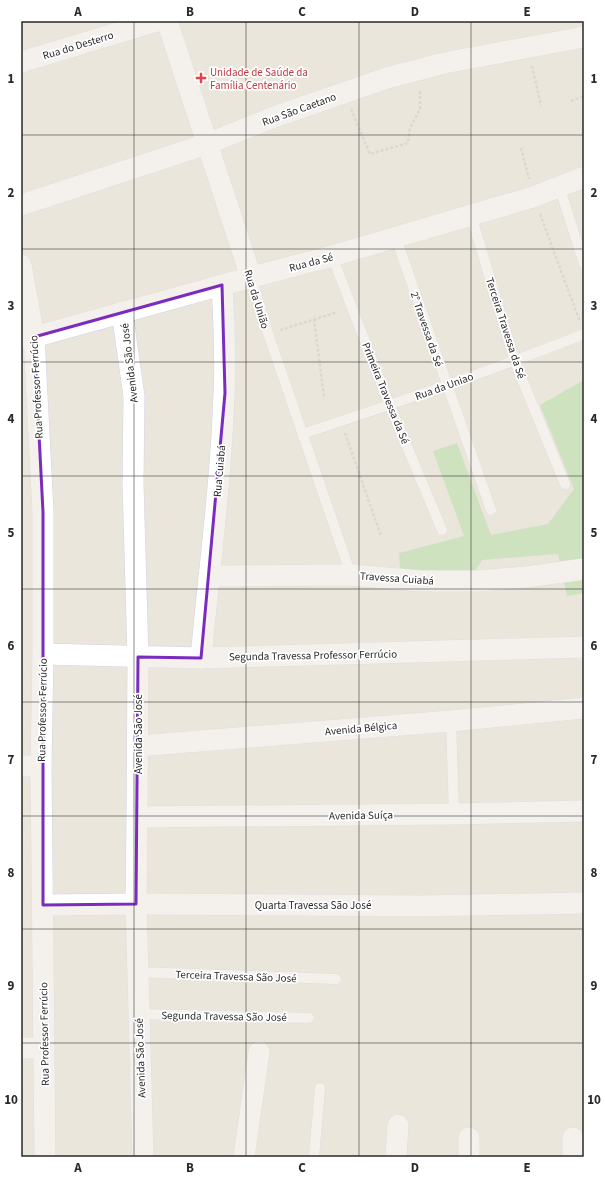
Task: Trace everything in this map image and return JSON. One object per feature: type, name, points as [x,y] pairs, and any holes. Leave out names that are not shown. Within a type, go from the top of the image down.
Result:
[{"type":"street","name":"Rua do Desterro","points":[[21,62],[158,21]]},
{"type":"street","name":"Rua da União","points":[[167,21],[251,277]]},
{"type":"street","name":"Rua São Caetano","points":[[21,205],[207,144],[274,117],[387,78],[482,55],[584,37]]},
{"type":"street","name":"Rua da Sé","points":[[28,338],[396,238],[533,198],[584,177]]},
{"type":"street","name":"Rua Professor Ferrúcio","points":[[21,265],[43,512],[43,654],[31,766],[43,905],[45,1157]]},
{"type":"street","name":"Rua Cuiabá","points":[[201,658],[225,393],[225,334],[222,285]]},
{"type":"street","name":"Avenida São José","points":[[122,312],[134,396],[133,483],[138,657],[136,904],[143,1157]]},
{"type":"street","name":"Travessa Cuiabá","points":[[209,576],[350,575],[421,581],[479,581],[526,577],[584,569]]},
{"type":"street","name":"Segunda Travessa Professor Ferrúcio","points":[[43,654],[201,658],[584,648]]},
{"type":"street","name":"Avenida Bélgica","points":[[138,746],[451,721],[584,708]]},
{"type":"street","name":"Avenida Suíça","points":[[137,817],[454,814],[584,811]]},
{"type":"street","name":"Quarta Travessa São José","points":[[43,905],[136,904],[420,906],[584,903]]},
{"type":"street","points":[[21,1048],[44,1048]]},
{"type":"street","points":[[244,1157],[259,1052]]},
{"type":"street","points":[[396,1157],[398,1125]]},
{"type":"lane","points":[[559,186],[584,264]]},
{"type":"lane","name":"Terceira Travessa da Sé","points":[[471,215],[515,362],[565,484]]},
{"type":"lane","name":"2° Travessa da Sé","points":[[396,238],[446,385],[491,510]]},
{"type":"lane","name":"Primeira Travessa da Sé","points":[[332,256],[390,406],[442,530]]},
{"type":"lane","name":"Rua da União","points":[[251,277],[268,334],[350,575]]},
{"type":"lane","name":"Rua da Uniao","points":[[302,434],[390,406],[446,385],[515,362],[583,331]]},
{"type":"lane","points":[[451,721],[454,814]]},
{"type":"lane","name":"Terceira Travessa São José","points":[[137,972],[336,979]]},
{"type":"lane","name":"Segunda Travessa São José","points":[[138,1014],[309,1018]]},
{"type":"lane","points":[[314,1157],[320,1088]]},
{"type":"path","points":[[528,48],[541,106]]},
{"type":"path","points":[[344,92],[370,154],[408,143],[410,128],[420,109],[420,69]]},
{"type":"path","points":[[571,101],[584,96]]},
{"type":"path","points":[[521,148],[533,198],[583,331]]},
{"type":"path","points":[[268,334],[353,308]]},
{"type":"path","points":[[314,319],[324,397]]},
{"type":"path","points":[[341,422],[381,536]]},
{"type":"highlighted area","points":[[222,285],[225,393],[201,658],[138,657],[136,904],[43,905],[43,512],[34,337]]},
{"type":"green space","points":[[584,380],[584,593],[567,596],[558,554],[482,560],[474,573],[400,571],[399,553],[464,536],[433,451],[457,443],[491,535],[548,524],[574,489],[540,405]]},
{"type":"place","name":"Unidade de Saúde da Família Centenário","points":[[201,78]]}]
